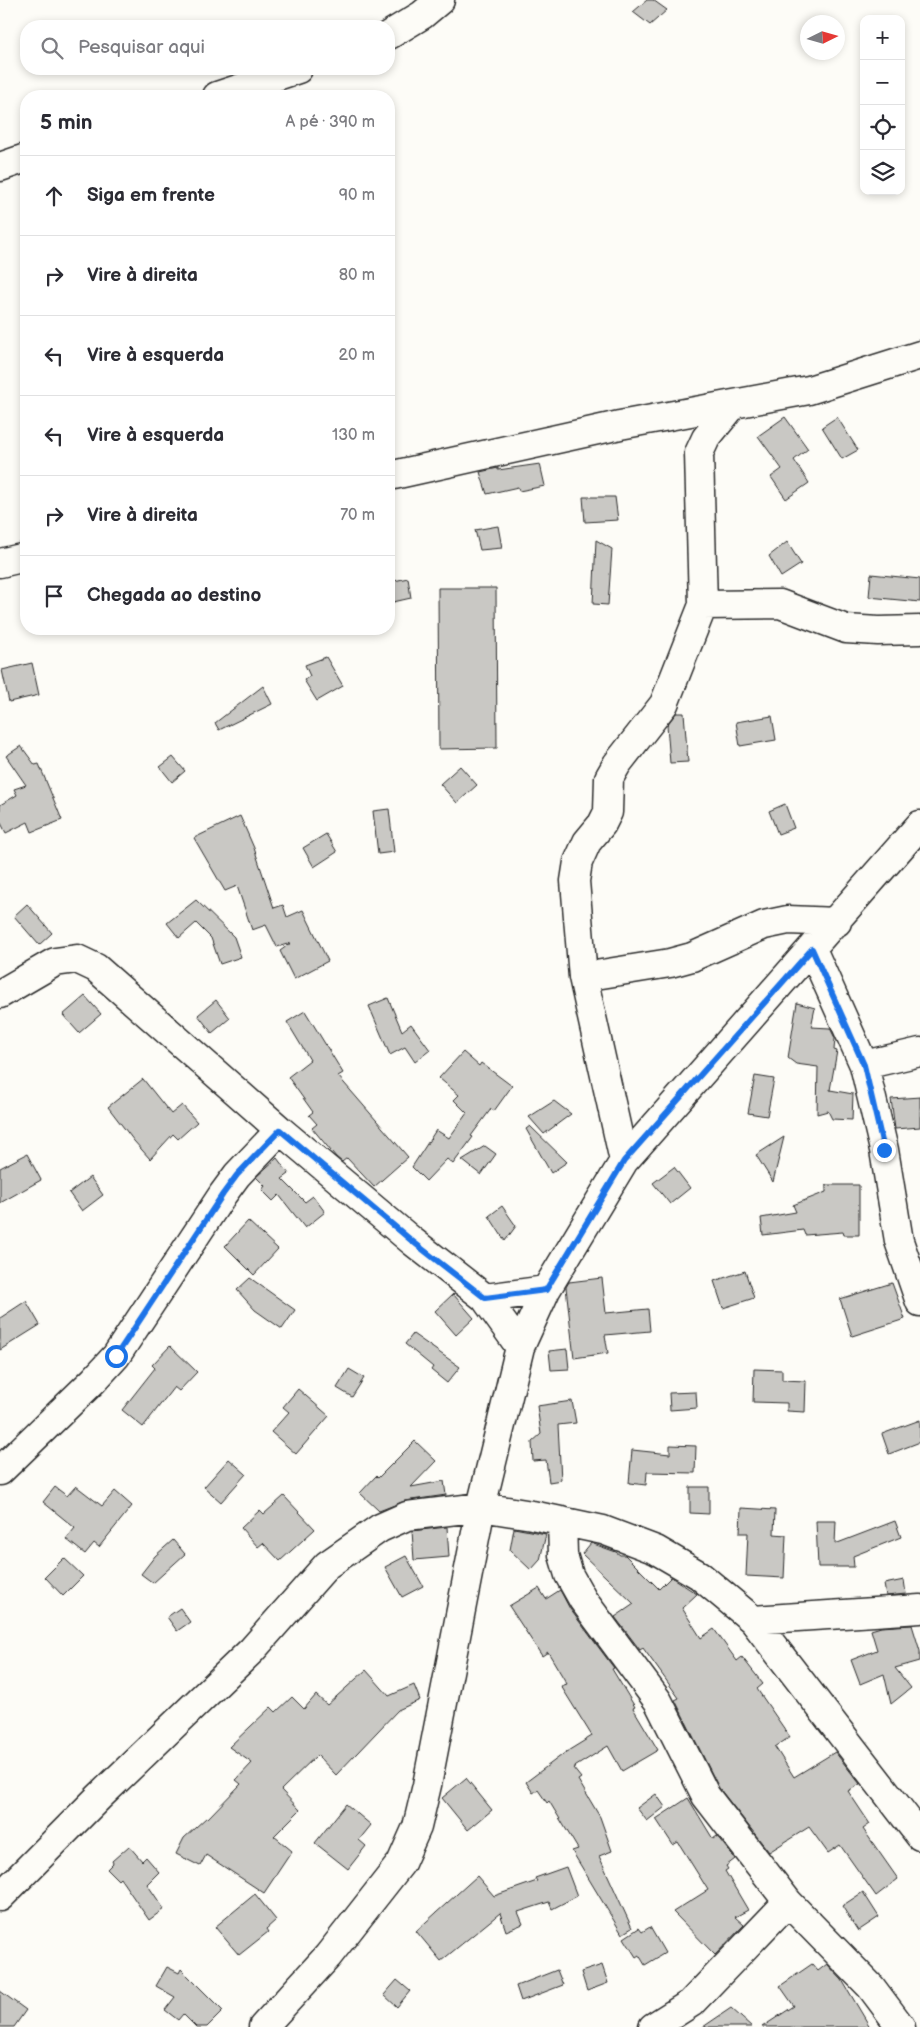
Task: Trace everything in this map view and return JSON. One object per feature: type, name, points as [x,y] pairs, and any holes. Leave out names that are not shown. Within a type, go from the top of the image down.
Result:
[{"type":"street","points":[[395,31],[422,15],[440,0]]},
{"type":"street","points":[[235,90],[280,75]]},
{"type":"street","points":[[0,167],[20,160]]},
{"type":"street","points":[[395,475],[620,425],[809,390],[920,355]]},
{"type":"street","points":[[624,1161],[583,977],[575,881],[578,862],[587,842],[602,824],[608,812],[609,778],[664,704],[703,605],[699,453],[706,438],[733,405]]},
{"type":"street","points":[[0,563],[20,558]]},
{"type":"street","points":[[703,605],[780,604],[846,629],[878,631],[920,630]]},
{"type":"street","points":[[273,2023],[401,1863],[417,1827],[427,1786],[481,1507],[520,1347],[546,1290],[624,1161],[920,825]]},
{"type":"street","points":[[583,977],[670,963],[692,957],[764,925],[788,920],[836,922]]},
{"type":"street","points":[[812,949],[864,1065],[884,1150],[898,1241],[920,1302]]},
{"type":"street","points":[[0,994],[55,962],[77,959],[96,968],[280,1130],[412,1241],[485,1298],[520,1347]]},
{"type":"street","points":[[864,1065],[920,1052]]},
{"type":"street","points":[[0,1471],[94,1380],[116,1356],[223,1194],[237,1175],[280,1130]]},
{"type":"street","points":[[485,1298],[546,1290]]},
{"type":"street","points":[[0,1897],[99,1796],[252,1650],[327,1565],[380,1528],[407,1516],[481,1507],[603,1530],[656,1550],[698,1576],[753,1620],[920,1836]]},
{"type":"street","points":[[562,1521],[563,1555],[569,1575],[583,1600],[658,1701],[706,1796],[788,1902],[870,1987],[901,2027]]},
{"type":"street","points":[[753,1620],[920,1609]]},
{"type":"street","points":[[653,2027],[691,2003],[788,1902]]},
{"type":"building","points":[[647,0],[653,0],[667,10],[650,25],[633,12]]},
{"type":"building","points":[[785,417],[808,449],[794,460],[809,483],[786,499],[771,477],[782,469],[758,436]]},
{"type":"building","points":[[837,417],[858,450],[842,459],[822,427]]},
{"type":"building","points":[[540,464],[545,486],[519,491],[518,487],[487,494],[480,472],[498,468],[498,470]]},
{"type":"building","points":[[583,497],[615,497],[618,520],[585,522]]},
{"type":"building","points":[[498,526],[502,548],[480,550],[475,530]]},
{"type":"building","points":[[596,540],[612,549],[608,605],[593,604]]},
{"type":"building","points":[[787,542],[801,564],[781,577],[769,556]]},
{"type":"building","points":[[871,574],[920,579],[920,602],[869,597]]},
{"type":"building","points":[[408,578],[411,598],[395,602],[395,581]]},
{"type":"building","points":[[438,588],[496,588],[497,748],[439,749]]},
{"type":"building","points":[[326,657],[343,686],[317,701],[304,680],[310,676],[305,665]]},
{"type":"building","points":[[32,663],[39,695],[9,702],[2,670]]},
{"type":"building","points":[[263,686],[272,704],[219,730],[215,723]]},
{"type":"building","points":[[676,713],[684,713],[688,762],[670,763],[667,725]]},
{"type":"building","points":[[772,716],[776,740],[740,746],[736,722]]},
{"type":"building","points":[[21,746],[35,765],[39,764],[62,820],[32,832],[28,822],[6,833],[0,821],[0,805],[17,795],[14,789],[26,785],[6,756]]},
{"type":"building","points":[[173,757],[185,771],[172,782],[160,767]]},
{"type":"building","points":[[460,766],[477,785],[457,803],[440,784]]},
{"type":"building","points":[[785,804],[794,828],[778,834],[769,811]]},
{"type":"building","points":[[389,809],[394,852],[378,854],[373,811]]},
{"type":"building","points":[[240,816],[254,848],[274,908],[283,905],[287,917],[303,910],[328,961],[294,979],[280,951],[291,943],[277,947],[266,925],[252,930],[237,886],[225,891],[194,838]]},
{"type":"building","points":[[326,834],[337,852],[314,867],[303,848]]},
{"type":"building","points":[[196,900],[234,937],[241,957],[220,964],[211,938],[196,923],[179,938],[167,923]]},
{"type":"building","points":[[27,904],[52,933],[39,945],[14,916]]},
{"type":"building","points":[[85,996],[101,1014],[79,1033],[63,1015]]},
{"type":"building","points":[[388,998],[402,1031],[411,1024],[430,1050],[415,1062],[405,1047],[390,1055],[369,1006]]},
{"type":"building","points":[[216,1000],[230,1018],[212,1033],[198,1015]]},
{"type":"building","points":[[797,1003],[815,1008],[811,1027],[830,1028],[835,1038],[834,1050],[837,1051],[830,1090],[853,1094],[852,1120],[832,1119],[828,1111],[817,1114],[818,1067],[796,1064],[788,1058]]},
{"type":"building","points":[[305,1011],[343,1073],[338,1076],[408,1157],[374,1187],[347,1158],[342,1162],[336,1157],[312,1128],[317,1124],[309,1115],[313,1112],[288,1077],[310,1060],[287,1022]]},
{"type":"building","points":[[463,1052],[479,1066],[481,1063],[512,1086],[494,1111],[491,1109],[453,1164],[447,1159],[426,1181],[412,1167],[436,1130],[449,1138],[467,1113],[454,1100],[459,1095],[439,1078]]},
{"type":"building","points":[[755,1076],[774,1079],[767,1116],[748,1113]]},
{"type":"building","points":[[143,1079],[171,1114],[182,1105],[197,1122],[178,1139],[173,1134],[150,1159],[108,1107]]},
{"type":"building","points":[[920,1097],[920,1127],[895,1129],[891,1099]]},
{"type":"building","points":[[554,1101],[571,1114],[544,1134],[529,1117]]},
{"type":"building","points":[[530,1126],[567,1162],[551,1173],[526,1129]]},
{"type":"building","points":[[784,1137],[773,1182],[756,1155]]},
{"type":"building","points":[[485,1146],[496,1154],[481,1175],[462,1160]]},
{"type":"building","points":[[27,1154],[41,1180],[0,1203],[0,1168]]},
{"type":"building","points":[[277,1158],[289,1174],[282,1179],[305,1202],[313,1196],[325,1212],[305,1228],[279,1195],[273,1201],[262,1190],[265,1186],[256,1177]]},
{"type":"building","points":[[674,1167],[690,1188],[670,1204],[653,1183]]},
{"type":"building","points":[[90,1177],[103,1195],[82,1211],[69,1193]]},
{"type":"building","points":[[826,1185],[859,1185],[859,1235],[844,1235],[843,1232],[805,1235],[803,1230],[763,1235],[761,1218],[796,1212],[793,1205],[826,1192]]},
{"type":"building","points":[[502,1206],[516,1226],[505,1241],[489,1216]]},
{"type":"building","points":[[248,1221],[278,1249],[254,1275],[225,1246]]},
{"type":"building","points":[[745,1271],[754,1298],[723,1308],[714,1281]]},
{"type":"building","points":[[250,1278],[295,1310],[282,1329],[255,1310],[237,1290]]},
{"type":"building","points":[[602,1278],[606,1313],[648,1309],[650,1331],[605,1335],[608,1353],[574,1358],[566,1287],[569,1282]]},
{"type":"building","points":[[892,1283],[905,1319],[852,1336],[840,1299]]},
{"type":"building","points":[[453,1294],[474,1318],[456,1335],[435,1311]]},
{"type":"building","points":[[26,1301],[40,1325],[0,1350],[0,1318]]},
{"type":"building","points":[[413,1334],[460,1367],[447,1383],[431,1370],[433,1367],[405,1344]]},
{"type":"building","points":[[170,1346],[197,1372],[179,1391],[174,1387],[143,1427],[122,1410],[155,1368],[152,1365]]},
{"type":"building","points":[[567,1349],[569,1369],[551,1370],[549,1351]]},
{"type":"building","points":[[349,1369],[364,1378],[352,1397],[337,1388]]},
{"type":"building","points":[[754,1369],[782,1370],[782,1380],[806,1381],[805,1412],[787,1411],[787,1403],[753,1402]]},
{"type":"building","points":[[298,1389],[329,1416],[296,1454],[271,1432],[289,1412],[283,1407]]},
{"type":"building","points":[[696,1392],[697,1408],[670,1410],[669,1393]]},
{"type":"building","points":[[572,1401],[576,1423],[558,1425],[561,1480],[549,1482],[546,1460],[533,1461],[532,1442],[541,1434],[537,1406]]},
{"type":"building","points":[[920,1420],[920,1442],[889,1454],[882,1434]]},
{"type":"building","points":[[415,1441],[436,1461],[411,1487],[444,1481],[446,1495],[405,1501],[379,1511],[360,1493]]},
{"type":"building","points":[[670,1445],[696,1446],[695,1473],[647,1472],[646,1485],[629,1483],[632,1450],[670,1454]]},
{"type":"building","points":[[229,1459],[246,1474],[221,1502],[204,1487]]},
{"type":"building","points":[[76,1486],[102,1506],[115,1491],[132,1506],[99,1547],[94,1543],[85,1554],[66,1539],[75,1528],[43,1502],[55,1487],[67,1496]]},
{"type":"building","points":[[690,1487],[709,1487],[709,1514],[690,1513]]},
{"type":"building","points":[[284,1496],[315,1529],[280,1561],[263,1543],[258,1547],[241,1528],[260,1510],[264,1514]]},
{"type":"building","points":[[741,1508],[775,1510],[774,1534],[786,1535],[784,1578],[746,1576],[748,1533],[740,1533]]},
{"type":"building","points":[[816,1521],[836,1521],[835,1544],[895,1521],[901,1537],[853,1556],[854,1567],[818,1567]]},
{"type":"building","points":[[447,1527],[449,1557],[414,1560],[412,1531]]},
{"type":"building","points":[[514,1528],[546,1534],[540,1560],[531,1570],[510,1550]]},
{"type":"building","points":[[173,1540],[185,1554],[153,1583],[141,1574],[155,1556]]},
{"type":"building","points":[[591,1543],[620,1555],[625,1555],[659,1589],[671,1577],[697,1594],[682,1608],[701,1638],[714,1629],[737,1661],[742,1657],[763,1684],[757,1689],[790,1737],[775,1747],[794,1777],[835,1752],[860,1784],[848,1791],[870,1824],[863,1829],[898,1879],[876,1896],[840,1845],[828,1853],[809,1827],[769,1852],[719,1788],[675,1700],[679,1698],[643,1648],[640,1650],[615,1617],[634,1604],[582,1554]]},
{"type":"building","points":[[406,1556],[423,1586],[402,1597],[385,1567]]},
{"type":"building","points":[[64,1558],[83,1576],[63,1596],[45,1577]]},
{"type":"building","points":[[904,1580],[906,1594],[886,1596],[884,1584]]},
{"type":"building","points":[[539,1588],[546,1599],[560,1590],[570,1609],[614,1668],[612,1669],[658,1750],[622,1771],[608,1746],[573,1768],[581,1778],[578,1780],[600,1817],[612,1851],[599,1856],[632,1928],[622,1934],[572,1851],[578,1849],[549,1801],[547,1803],[538,1790],[533,1793],[526,1782],[566,1752],[592,1736],[561,1686],[567,1684],[548,1652],[542,1656],[509,1606]]},
{"type":"building","points":[[180,1608],[190,1622],[177,1631],[167,1617]]},
{"type":"building","points":[[912,1625],[920,1651],[920,1661],[895,1668],[911,1688],[891,1704],[884,1674],[860,1684],[851,1660],[877,1650],[871,1630],[881,1627]]},
{"type":"building","points":[[366,1670],[389,1696],[414,1685],[420,1700],[398,1710],[336,1775],[317,1755],[281,1790],[300,1810],[274,1836],[292,1851],[264,1893],[206,1855],[200,1866],[176,1854],[184,1838],[208,1818],[241,1784],[236,1780],[252,1763],[229,1747],[271,1707],[276,1712],[292,1697],[304,1709],[316,1695],[327,1705]]},
{"type":"building","points":[[466,1778],[492,1810],[468,1830],[442,1798]]},
{"type":"building","points":[[656,1794],[665,1807],[647,1821],[637,1808]]},
{"type":"building","points":[[688,1798],[713,1839],[717,1836],[735,1859],[726,1866],[728,1869],[725,1871],[748,1910],[735,1917],[744,1925],[715,1955],[673,1912],[708,1890],[678,1842],[673,1845],[656,1819]]},
{"type":"building","points":[[346,1804],[371,1825],[359,1840],[366,1846],[348,1869],[315,1843]]},
{"type":"building","points":[[129,1846],[142,1861],[146,1857],[159,1872],[147,1884],[164,1909],[149,1920],[120,1878],[118,1880],[107,1869],[113,1863],[112,1861]]},
{"type":"building","points":[[566,1867],[577,1896],[552,1909],[549,1902],[518,1912],[523,1924],[506,1931],[500,1913],[441,1961],[416,1931],[477,1876],[494,1896],[537,1881],[535,1878]]},
{"type":"building","points":[[863,1892],[879,1917],[858,1931],[842,1906]]},
{"type":"building","points":[[255,1894],[276,1920],[266,1929],[268,1932],[239,1955],[215,1927]]},
{"type":"building","points":[[650,1927],[665,1953],[645,1965],[639,1955],[636,1957],[624,1938],[639,1928],[642,1932]]},
{"type":"building","points":[[812,1964],[818,1971],[827,1964],[842,1980],[870,2027],[762,2027],[794,2006],[780,1986]]},
{"type":"building","points":[[602,1965],[608,1983],[587,1991],[581,1972]]},
{"type":"building","points":[[167,1967],[179,1973],[181,1969],[223,2011],[207,2027],[196,2027],[183,2014],[178,2020],[165,2010],[175,1997],[156,1986]]},
{"type":"building","points":[[557,1970],[563,1985],[521,2001],[516,1986]]},
{"type":"building","points":[[397,1980],[410,1991],[397,2007],[384,1995]]},
{"type":"building","points":[[0,1991],[26,2010],[14,2027],[0,2027]]},
{"type":"building","points":[[731,2008],[752,2027],[703,2027]]},
{"type":"route","points":[[116,1356],[223,1194],[237,1175],[280,1130],[412,1241],[485,1298],[546,1290],[624,1161],[812,949],[864,1065],[884,1150]]}]
